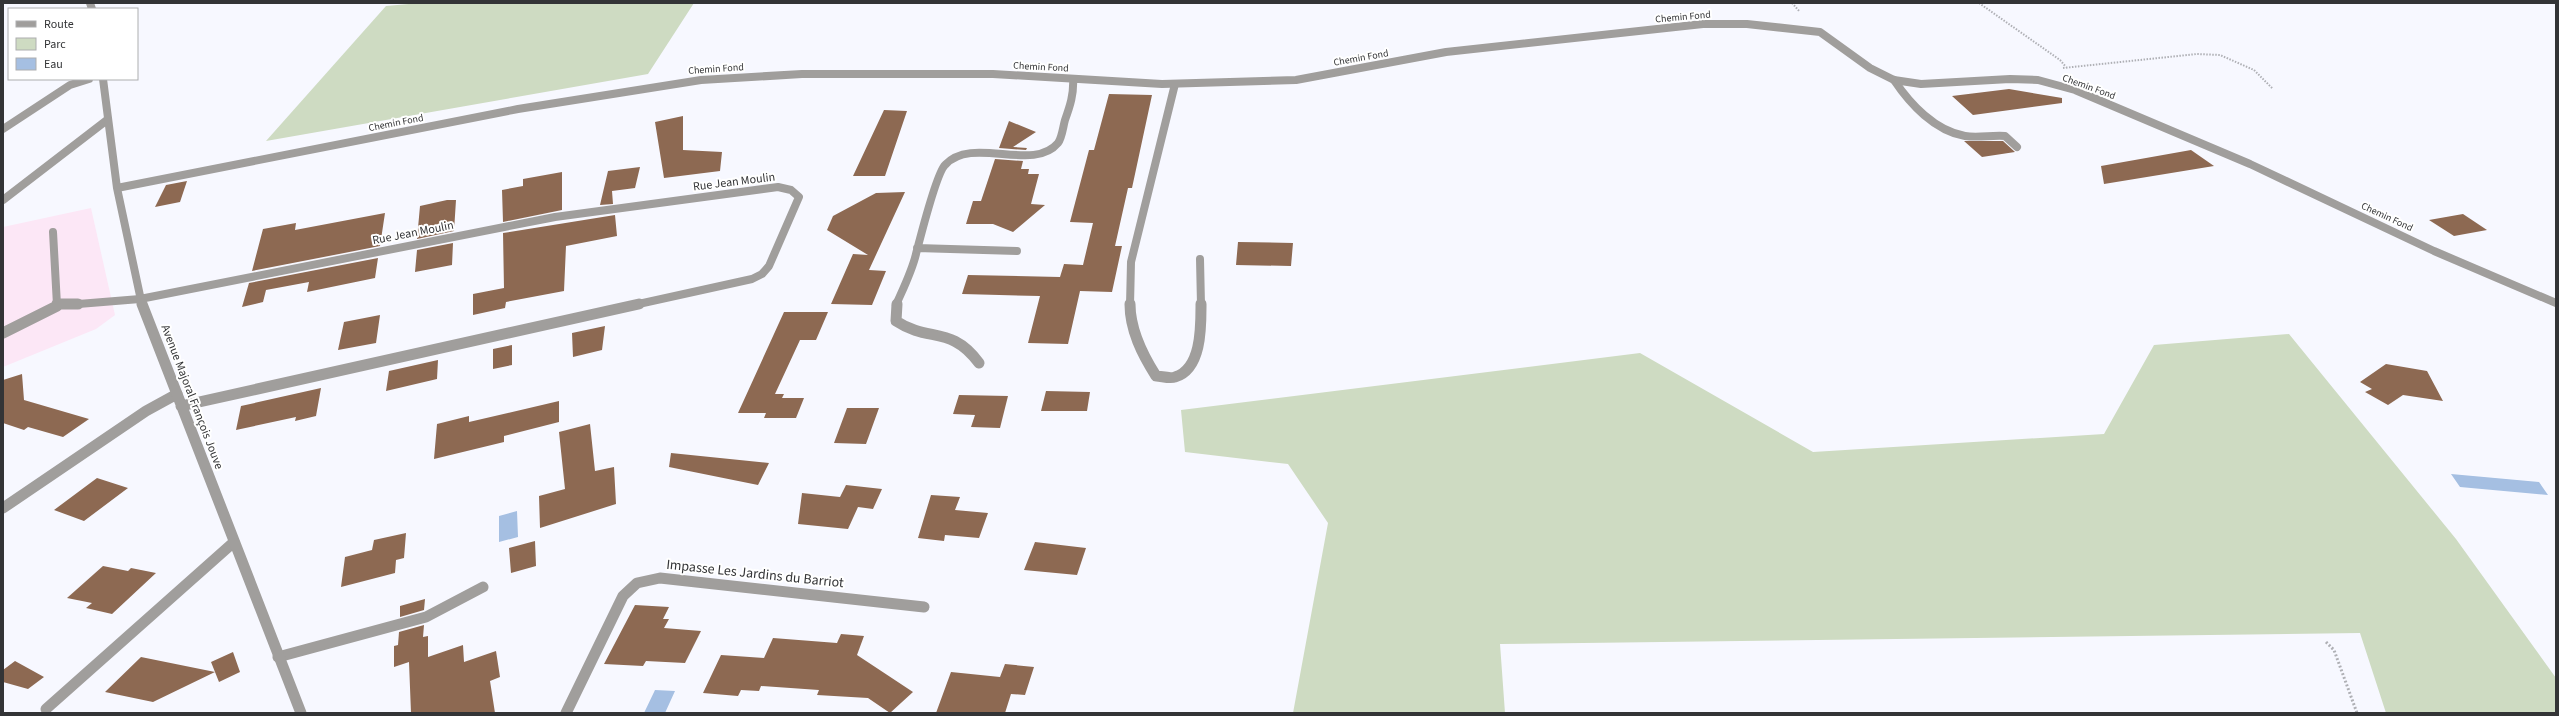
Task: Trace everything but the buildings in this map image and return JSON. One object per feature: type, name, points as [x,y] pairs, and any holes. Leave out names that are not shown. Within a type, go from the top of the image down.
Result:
[{"type":"street","name":"Chemin Fond","points":[[117,188],[518,109],[701,80],[818,74],[993,74],[1175,84],[1296,80],[1446,52],[1704,24],[1747,24],[1820,32],[1870,68],[1894,80],[1921,84],[2010,79],[2038,80],[2074,90],[2250,164],[2434,251],[2556,303]]},
{"type":"street","points":[[979,363],[967,347],[953,338],[906,329],[896,321],[896,306],[944,165],[950,159],[970,152],[1031,154],[1053,149],[1058,143],[1074,92],[1073,79]]},
{"type":"street","points":[[3,129],[70,85],[87,80]]},
{"type":"street","name":"Avenue Majoral François Jouve","points":[[103,80],[107,120],[117,188],[140,299],[301,713]]},
{"type":"street","points":[[1894,80],[1907,99],[1933,122],[1962,135],[2004,136],[2017,147]]},
{"type":"street","points":[[1175,84],[1131,262],[1130,315],[1141,352],[1156,376],[1166,379],[1177,378],[1184,373],[1192,362],[1202,324],[1200,259]]},
{"type":"street","points":[[3,200],[107,120]]},
{"type":"street","name":"Rue Jean Moulin","points":[[140,299],[555,217],[778,187],[791,190],[799,197],[769,266],[762,274],[752,279],[181,406]]},
{"type":"street","points":[[53,232],[57,306]]},
{"type":"street","points":[[917,248],[1017,251]]},
{"type":"street","points":[[3,333],[57,306],[140,299]]},
{"type":"street","points":[[3,508],[146,411],[177,394]]},
{"type":"street","points":[[46,709],[234,542]]},
{"type":"street","name":"Impasse Les Jardins du Barriot","points":[[566,713],[623,596],[637,583],[660,578],[924,607]]},
{"type":"street","points":[[278,657],[426,617],[483,587]]},
{"type":"path","points":[[1979,3],[2066,67]]},
{"type":"path","points":[[2038,80],[2046,73],[2066,67],[2198,54],[2220,55],[2254,70],[2273,89]]},
{"type":"path","points":[[2326,642],[2334,650],[2357,713]]},
{"type":"shaded area","points":[[91,208],[115,315],[96,329],[3,367],[3,227]]},
{"type":"green space","points":[[420,3],[694,3],[648,74],[266,141],[386,6]]},
{"type":"green space","points":[[2289,334],[2456,539],[2556,678],[2556,713],[2386,713],[2360,633],[1500,644],[1505,713],[1293,713],[1328,523],[1288,464],[1185,452],[1181,410],[1640,353],[1813,452],[2104,434],[2154,345]]},
{"type":"water","points":[[2451,474],[2539,482],[2548,495],[2460,487]]},
{"type":"water","points":[[517,511],[518,537],[499,542],[499,516]]},
{"type":"water","points":[[655,690],[675,691],[665,713],[644,713]]}]
